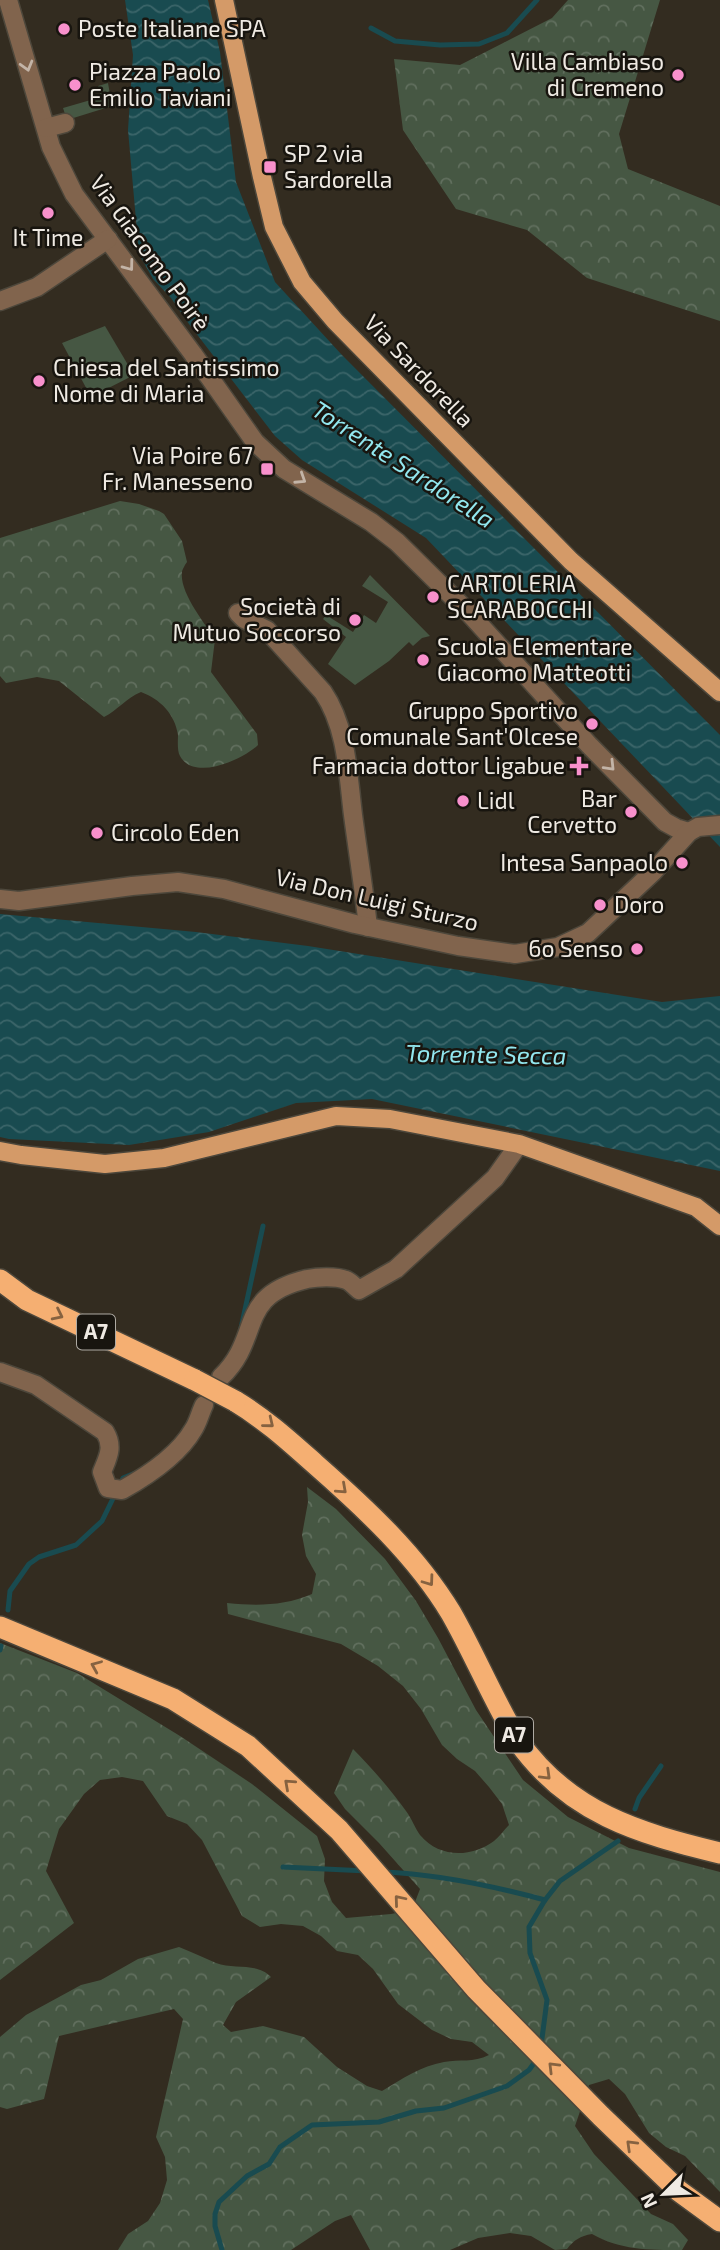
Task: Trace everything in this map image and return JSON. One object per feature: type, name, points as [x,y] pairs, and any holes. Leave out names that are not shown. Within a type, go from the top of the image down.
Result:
[{"type":"highway","name":"A7","points":[[0,1280],[27,1300],[195,1380],[262,1417],[412,1558],[439,1595],[467,1643],[512,1730],[543,1772],[570,1796],[599,1813],[651,1834],[720,1853]]},
{"type":"highway","points":[[0,1627],[173,1699],[248,1746],[339,1830],[475,1989],[601,2116],[679,2191],[720,2221]]},
{"type":"main road","name":"Via Sardorella","points":[[224,0],[274,227],[302,282],[335,321],[571,561],[720,692]]},
{"type":"main road","points":[[0,1151],[21,1156],[105,1164],[164,1158],[336,1116],[390,1119],[519,1144],[696,1207],[720,1226]]},
{"type":"street","name":"Via Giacomo Poirè","points":[[8,0],[51,147],[75,194],[261,448],[285,469],[371,522],[397,542],[486,630],[589,745],[665,822],[693,830]]},
{"type":"street","points":[[46,128],[65,123]]},
{"type":"street","points":[[0,301],[37,287],[108,239]]},
{"type":"street","points":[[238,614],[267,631],[323,692],[338,721],[346,760],[368,927]]},
{"type":"street","points":[[693,830],[720,825]]},
{"type":"street","name":"Via Don Luigi Sturzo","points":[[0,899],[19,901],[132,886],[178,883],[224,889],[368,927],[458,946],[515,954],[558,947],[575,941],[597,926],[693,830]]},
{"type":"street","points":[[221,1377],[238,1357],[255,1311],[263,1299],[295,1282],[315,1277],[345,1279],[359,1290],[396,1269],[495,1178],[519,1144]]},
{"type":"street","points":[[0,1372],[37,1385],[105,1432],[111,1449],[102,1472],[108,1488],[122,1490],[146,1475],[181,1446],[193,1431],[204,1405]]},
{"type":"green space","points":[[568,0],[660,0],[619,134],[628,169],[720,206],[720,321],[587,278],[527,230],[456,209],[403,130],[394,59],[460,65],[552,18]]},
{"type":"green space","points":[[108,83],[112,106],[67,120],[63,108],[101,97],[98,86]]},
{"type":"green space","points":[[105,326],[134,375],[91,397],[62,343]]},
{"type":"green space","points":[[120,501],[139,504],[164,514],[182,541],[187,562],[182,572],[184,589],[215,639],[211,672],[257,734],[258,745],[251,751],[219,766],[207,768],[187,764],[179,754],[174,720],[160,703],[141,692],[104,717],[59,681],[37,677],[6,683],[0,676],[0,538]]},
{"type":"green space","points":[[370,575],[430,636],[422,638],[413,646],[409,642],[389,661],[355,685],[328,664],[346,637],[323,619],[326,615],[353,632],[364,615],[376,623],[388,602],[362,586]]},
{"type":"green space","points":[[307,1487],[336,1509],[385,1559],[416,1601],[476,1710],[523,1780],[568,1817],[629,1848],[720,1872],[720,2192],[685,2156],[666,2147],[649,2133],[625,2094],[609,2079],[589,2085],[575,2126],[594,2154],[651,2214],[673,2224],[688,2240],[682,2250],[624,2246],[592,2234],[578,2239],[567,2249],[555,2250],[531,2236],[510,2233],[478,2238],[450,2250],[370,2250],[351,2215],[335,2221],[291,2250],[118,2250],[128,2234],[148,2221],[160,2203],[167,2180],[165,2157],[156,2137],[183,2019],[174,2009],[59,2036],[44,2099],[7,2109],[0,2107],[0,2037],[26,2015],[81,1985],[101,1980],[138,1959],[179,1947],[223,1965],[259,1969],[271,1977],[236,2002],[223,2025],[231,2032],[263,2026],[304,2037],[337,2067],[367,2086],[382,2091],[427,2067],[489,2055],[472,2042],[451,2039],[432,2030],[398,2004],[373,1969],[358,1955],[337,1951],[321,1936],[303,1926],[281,1924],[260,1927],[242,1916],[202,1840],[187,1824],[167,1816],[143,1781],[122,1777],[100,1780],[84,1794],[59,1829],[46,1871],[74,1923],[0,1980],[0,1643],[77,1673],[252,1784],[317,1836],[325,1859],[324,1881],[332,1902],[346,1918],[412,1910],[420,1889],[345,1809],[334,1793],[353,1749],[394,1795],[420,1835],[436,1848],[465,1853],[485,1847],[509,1825],[502,1804],[489,1787],[475,1771],[442,1745],[421,1709],[403,1686],[378,1666],[341,1644],[228,1614],[227,1603],[270,1604],[312,1594],[316,1574],[306,1556],[302,1535],[308,1502]]},
{"type":"water","name":"Torrente Sardorella","points":[[125,0],[208,0],[220,52],[236,182],[275,282],[341,354],[720,735],[720,847],[426,538],[302,460],[275,436],[171,298],[153,279],[139,254],[128,130],[133,55]]},
{"type":"water","name":"Torrente Secca","points":[[0,914],[196,932],[308,946],[662,1002],[720,996],[720,1171],[372,1099],[296,1103],[209,1132],[129,1145],[0,1137]]},
{"type":"waterway","points":[[371,28],[395,41],[440,45],[479,44],[507,33],[537,0]]},
{"type":"waterway","points":[[241,1328],[263,1226]]},
{"type":"waterway","points":[[8,1610],[10,1591],[29,1564],[39,1557],[76,1545],[102,1521],[123,1478],[135,1473]]},
{"type":"waterway","points":[[0,1650],[1,1646]]},
{"type":"waterway","points":[[635,1809],[639,1798],[661,1766]]},
{"type":"waterway","points":[[541,2046],[547,2000],[530,1953],[529,1927],[560,1881],[618,1841]]},
{"type":"waterway","points":[[283,1867],[367,1871]]},
{"type":"waterway","points":[[384,1872],[465,1882],[545,1900]]},
{"type":"waterway","points":[[222,2250],[215,2226],[219,2202],[247,2176],[269,2164],[280,2147],[312,2125],[379,2122],[416,2111],[444,2108],[507,2086],[529,2070],[537,2059]]},
{"type":"place","name":"Poste Italiane SPA","points":[[64,29]]},
{"type":"place","name":"Villa Cambiaso di Cremeno","points":[[678,75]]},
{"type":"place","name":"Piazza Paolo Emilio Taviani","points":[[75,85]]},
{"type":"place","name":"SP 2 via Sardorella","points":[[270,167]]},
{"type":"place","name":"It Time","points":[[48,213]]},
{"type":"place","name":"Chiesa del Santissimo Nome di Maria","points":[[39,381]]},
{"type":"place","name":"Via Poire 67 Fr. Manesseno","points":[[267,469]]},
{"type":"place","name":"CARTOLERIA SCARABOCCHI","points":[[433,597]]},
{"type":"place","name":"Società di Mutuo Soccorso","points":[[355,620]]},
{"type":"place","name":"Scuola Elementare Giacomo Matteotti","points":[[423,660]]},
{"type":"place","name":"Gruppo Sportivo Comunale Sant'Olcese","points":[[592,724]]},
{"type":"place","name":"Farmacia dottor Ligabue","points":[[579,766]]},
{"type":"place","name":"Lidl","points":[[463,801]]},
{"type":"place","name":"Bar Cervetto","points":[[631,812]]},
{"type":"place","name":"Circolo Eden","points":[[97,833]]},
{"type":"place","name":"Intesa Sanpaolo","points":[[682,863]]},
{"type":"place","name":"Doro","points":[[600,905]]},
{"type":"place","name":"6o Senso","points":[[637,949]]}]
